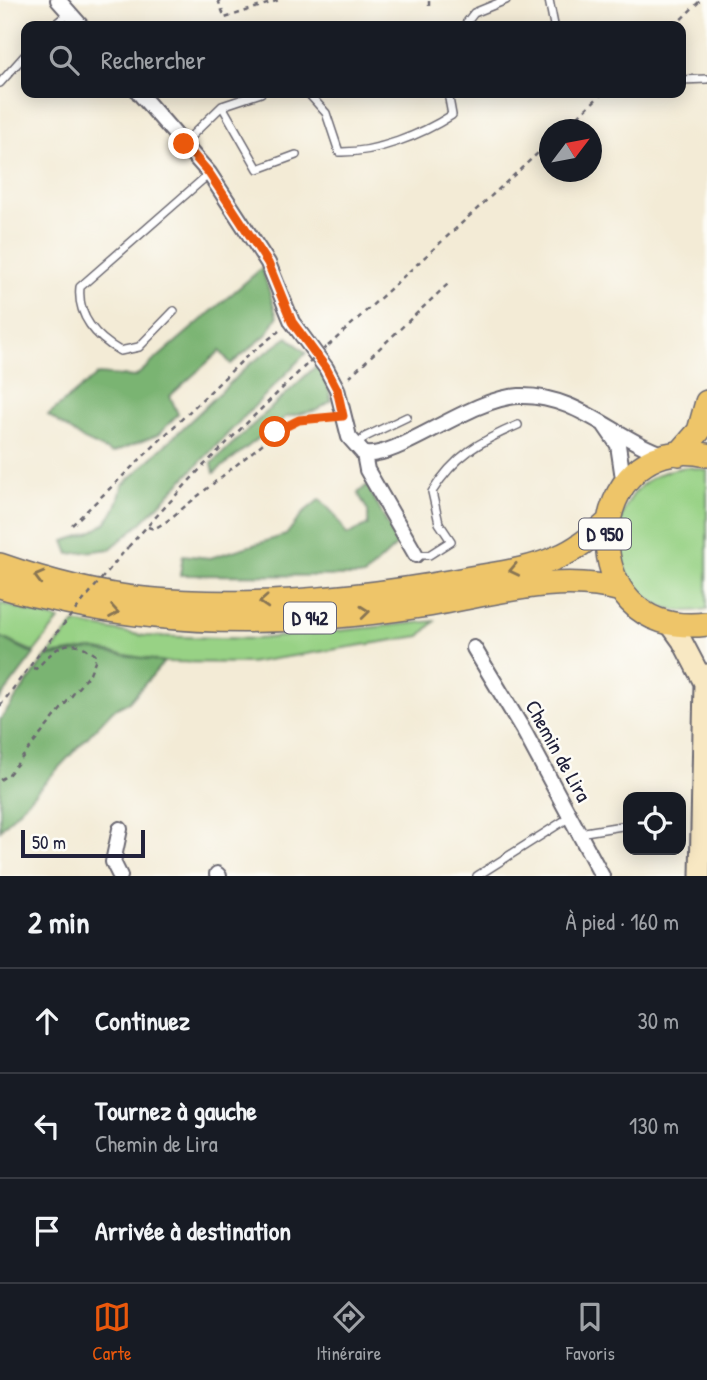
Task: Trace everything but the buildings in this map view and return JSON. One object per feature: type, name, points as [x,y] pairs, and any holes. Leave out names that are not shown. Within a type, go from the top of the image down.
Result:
[{"type":"main road","name":"D 950","points":[[707,402],[699,431],[673,455],[643,467],[624,485],[616,497],[606,524],[607,559],[621,590],[634,605],[669,624],[707,624]]},
{"type":"main road","points":[[673,455],[707,455]]},
{"type":"main road","name":"D 942","points":[[0,565],[79,588],[143,599],[244,604],[335,598],[418,588],[538,565],[577,546],[606,524]]},
{"type":"main road","name":"D 942","points":[[0,586],[145,617],[208,622],[296,620],[406,608],[552,584],[588,583],[621,590]]},
{"type":"main road","points":[[669,624],[706,679],[700,876]]},
{"type":"street","points":[[58,0],[76,21]]},
{"type":"street","points":[[143,98],[209,173],[268,263],[292,322],[326,368],[337,389],[343,416],[367,470],[416,555]]},
{"type":"street","points":[[360,451],[382,453],[468,410],[518,396],[566,402],[648,450],[673,455]]},
{"type":"street","points":[[604,425],[618,445],[624,485]]},
{"type":"street","name":"Chemin de Lira","points":[[474,648],[525,733],[602,876]]},
{"type":"street","points":[[120,829],[113,862],[120,876]]},
{"type":"lane","points":[[468,21],[474,13],[506,0]]},
{"type":"lane","points":[[549,0],[553,21]]},
{"type":"lane","points":[[60,21],[69,13]]},
{"type":"lane","points":[[0,83],[21,60]]},
{"type":"lane","points":[[686,80],[707,79]]},
{"type":"lane","points":[[184,144],[222,106],[246,98]]},
{"type":"lane","points":[[312,98],[326,113],[339,152],[361,152],[436,125],[452,115],[449,98]]},
{"type":"lane","points":[[222,106],[258,169],[296,155]]},
{"type":"lane","points":[[174,311],[139,347],[120,351],[105,342],[84,318],[78,302],[80,287],[209,173]]},
{"type":"lane","points":[[360,451],[365,437],[407,417]]},
{"type":"lane","points":[[416,555],[429,555],[450,541],[439,523],[432,492],[445,471],[462,453],[486,438],[518,425]]},
{"type":"lane","points":[[477,876],[570,817]]},
{"type":"lane","points":[[579,833],[623,826]]},
{"type":"path","points":[[218,0],[225,18],[279,0]]},
{"type":"path","points":[[429,0],[429,6]]},
{"type":"path","points":[[679,21],[701,0]]},
{"type":"path","points":[[575,119],[598,98]]},
{"type":"path","points":[[0,706],[43,649],[128,547],[203,466],[326,347],[539,152]]},
{"type":"path","points":[[337,389],[449,283]]},
{"type":"path","points":[[72,525],[246,357],[292,322]]},
{"type":"path","points":[[148,527],[154,529],[167,521],[288,423],[343,416]]},
{"type":"path","points":[[0,780],[9,774],[90,673],[97,656],[79,645],[66,643],[55,649],[36,669],[30,666]]},
{"type":"green space","points":[[262,268],[277,317],[267,334],[231,364],[220,351],[170,396],[178,414],[158,435],[112,453],[84,440],[48,415],[98,374],[135,377]]},
{"type":"green space","points":[[288,337],[306,353],[142,522],[110,549],[69,554],[64,541],[87,534],[104,524],[115,509],[122,486],[249,365]]},
{"type":"green space","points":[[316,366],[327,379],[331,401],[317,410],[286,417],[214,473],[212,463]]},
{"type":"green space","points":[[687,467],[707,470],[707,609],[673,609],[647,597],[629,576],[620,550],[620,523],[631,497],[653,477]]},
{"type":"green space","points":[[367,485],[398,544],[364,576],[180,575],[183,555],[210,558],[286,535],[304,512],[320,499],[335,515],[347,535],[368,525],[368,511],[358,493]]},
{"type":"green space","points":[[0,603],[59,620],[34,652],[0,637]]},
{"type":"green space","points":[[435,621],[420,636],[249,663],[164,662],[91,649],[48,655],[75,623],[145,636],[258,639]]},
{"type":"green space","points":[[0,637],[34,654],[0,699]]},
{"type":"green space","points":[[91,649],[164,662],[129,702],[113,710],[0,830],[0,720],[46,657]]},
{"type":"route","points":[[184,144],[235,210],[268,263],[292,322],[326,368],[337,389],[343,416],[299,420],[288,423],[275,432]]}]
